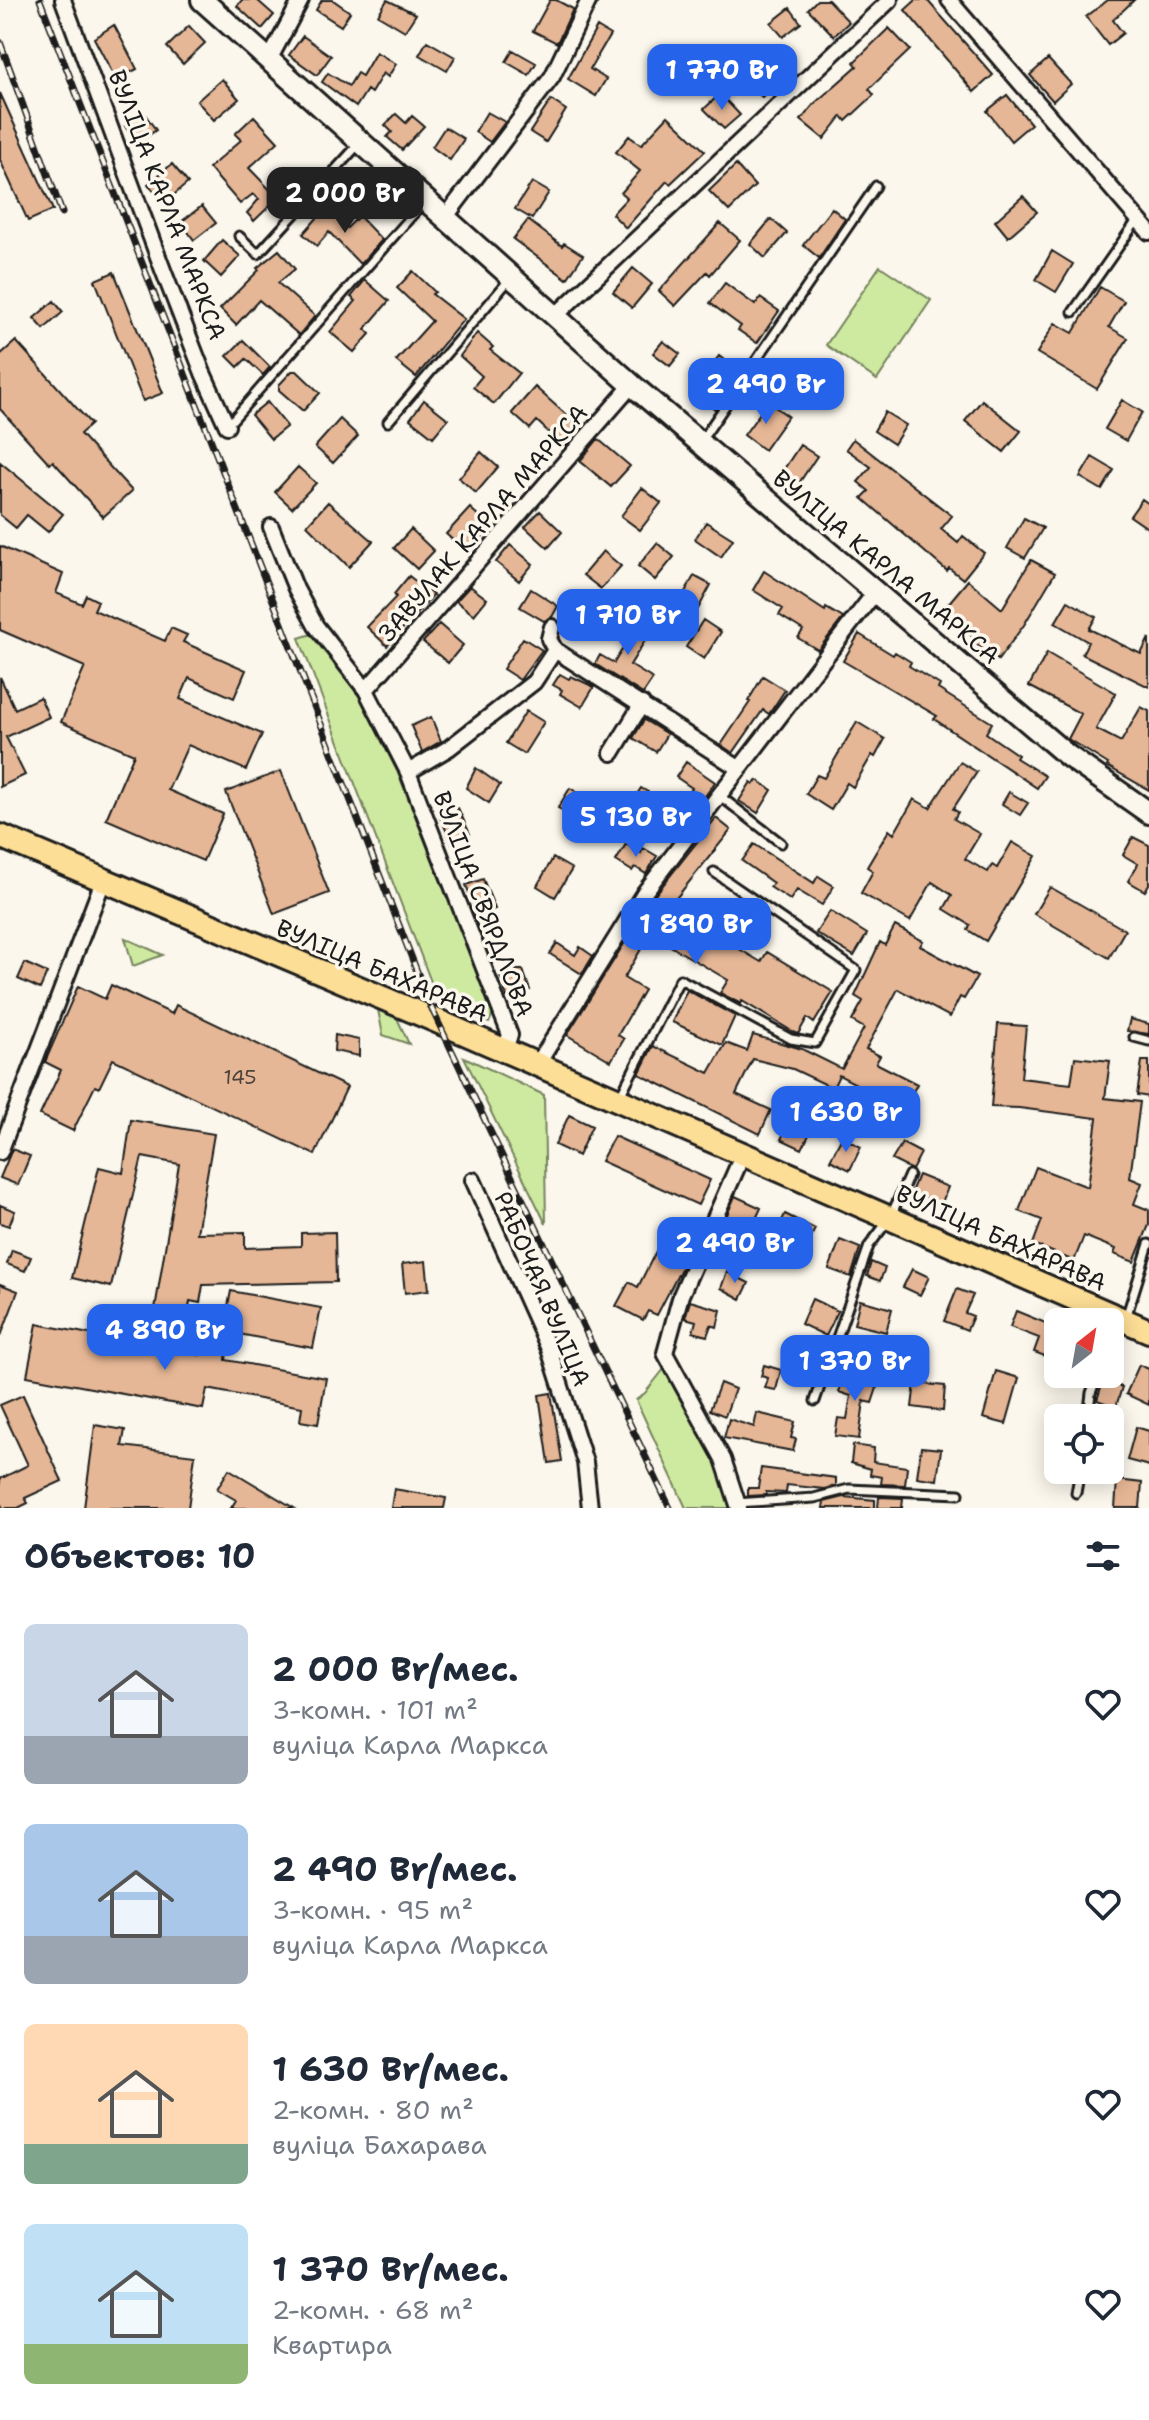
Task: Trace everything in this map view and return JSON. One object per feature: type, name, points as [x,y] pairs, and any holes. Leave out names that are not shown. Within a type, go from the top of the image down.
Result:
[{"type":"main road","name":"ВУЛІЦА КАРЛА МАРКСА","points":[[202,0],[632,385],[1068,756],[1149,813]]},
{"type":"main road","name":"ВУЛІЦА БАХАРАВА","points":[[0,836],[437,1021],[1149,1331]]},
{"type":"street","name":"ВУЛІЦА КАРЛА МАРКСА","points":[[63,0],[163,270],[227,426]]},
{"type":"street","points":[[269,60],[301,0]]},
{"type":"street","points":[[444,219],[552,77],[589,0]]},
{"type":"street","points":[[554,317],[890,0]]},
{"type":"street","points":[[949,0],[1149,232]]},
{"type":"street","name":"ЗАВУЛАК КАРЛА МАРКСА","points":[[366,690],[632,385]]},
{"type":"street","name":"ВУЛІЦА СВЯРДЛОВА","points":[[271,527],[296,589],[316,626],[366,690],[408,772],[510,1035],[504,1052]]},
{"type":"street","points":[[537,1065],[644,893],[876,591]]},
{"type":"street","points":[[552,627],[549,639],[555,650],[740,769]]},
{"type":"street","name":"ВУЛІЦА СВЯРДЛОВА","points":[[408,772],[449,748],[534,682],[555,650]]},
{"type":"street","points":[[612,753],[642,704]]},
{"type":"street","points":[[0,1152],[103,881]]},
{"type":"street","points":[[738,1505],[723,1459],[665,1353],[681,1295],[743,1154]]},
{"type":"street","name":"РАБОЧАЯ ВУЛІЦА","points":[[473,1180],[549,1349],[585,1462],[590,1508]]},
{"type":"lane","points":[[239,236],[258,254],[360,144]]},
{"type":"lane","points":[[700,443],[876,186]]},
{"type":"lane","points":[[227,426],[424,201]]},
{"type":"lane","points":[[1073,312],[1138,219]]},
{"type":"lane","points":[[388,422],[510,278]]},
{"type":"lane","points":[[720,796],[781,843]]},
{"type":"lane","points":[[618,1100],[680,979],[791,1039],[815,1043],[856,970],[714,872]]},
{"type":"lane","points":[[1134,1037],[1149,1041]]},
{"type":"lane","points":[[815,1401],[869,1246],[890,1218],[909,1175]]},
{"type":"lane","points":[[1125,1321],[1149,1244]]},
{"type":"lane","points":[[832,1354],[887,1373]]},
{"type":"lane","points":[[1076,1493],[1078,1484]]},
{"type":"lane","points":[[738,1505],[814,1498],[849,1489],[959,1494]]},
{"type":"green space","points":[[880,266],[931,300],[877,380],[826,345]]},
{"type":"green space","points":[[312,634],[359,696],[398,773],[493,1013],[489,1023],[438,1000],[299,638]]},
{"type":"green space","points":[[125,938],[163,955],[133,966]]},
{"type":"green space","points":[[378,1010],[397,1018],[409,1044],[383,1035]]},
{"type":"green space","points":[[464,1057],[544,1095],[546,1224]]},
{"type":"green space","points":[[664,1369],[716,1464],[731,1508],[686,1508],[636,1400]]},
{"type":"building","points":[[242,0],[257,0],[274,15],[262,29],[237,6]]},
{"type":"building","points":[[322,0],[333,0],[350,12],[341,26],[316,10]]},
{"type":"building","points":[[387,0],[416,14],[405,31],[378,15]]},
{"type":"building","points":[[550,0],[573,9],[557,43],[533,31]]},
{"type":"building","points":[[817,0],[828,0],[849,22],[834,36],[808,9]]},
{"type":"building","points":[[916,0],[927,0],[993,75],[974,92],[905,10]]},
{"type":"building","points":[[1108,0],[1134,0],[1113,20],[1123,33],[1108,45],[1086,17]]},
{"type":"building","points":[[790,8],[801,23],[783,37],[771,23]]},
{"type":"building","points":[[114,25],[137,69],[116,80],[94,38]]},
{"type":"building","points":[[189,26],[205,43],[183,64],[167,47]]},
{"type":"building","points":[[597,27],[610,35],[590,69],[606,79],[596,96],[568,79]]},
{"type":"building","points":[[889,28],[910,50],[869,89],[874,95],[846,121],[842,116],[824,139],[801,120],[814,104],[857,66],[854,62]]},
{"type":"building","points":[[303,36],[331,56],[317,75],[289,55]]},
{"type":"building","points":[[427,41],[455,57],[447,71],[419,55]]},
{"type":"building","points":[[513,50],[536,63],[529,75],[506,62]]},
{"type":"building","points":[[376,52],[396,64],[388,77],[383,73],[371,93],[367,90],[356,107],[322,82],[328,73],[349,86],[357,73],[362,76]]},
{"type":"building","points":[[755,56],[766,66],[760,72],[774,84],[762,97],[738,74]]},
{"type":"building","points":[[1048,59],[1071,84],[1053,101],[1030,75]]},
{"type":"building","points":[[222,79],[239,99],[214,120],[197,101]]},
{"type":"building","points":[[0,93],[53,210],[28,221],[0,160]]},
{"type":"building","points":[[720,94],[740,115],[724,129],[704,109]]},
{"type":"building","points":[[1007,95],[1031,124],[1011,141],[987,111]]},
{"type":"building","points":[[551,100],[566,110],[546,142],[530,132]]},
{"type":"building","points":[[487,112],[505,122],[490,142],[475,132]]},
{"type":"building","points":[[144,113],[156,130],[137,144],[125,126]]},
{"type":"building","points":[[396,114],[406,123],[412,116],[424,126],[402,150],[387,137],[392,132],[385,125]]},
{"type":"building","points":[[254,116],[278,142],[249,168],[278,198],[254,221],[247,213],[259,199],[253,194],[240,204],[209,168],[241,140],[235,134]]},
{"type":"building","points":[[668,116],[705,151],[670,184],[667,181],[626,228],[612,214],[627,198],[621,193],[640,171],[616,152],[629,136],[641,145]]},
{"type":"building","points":[[445,127],[464,139],[450,160],[432,147]]},
{"type":"building","points":[[172,164],[188,183],[164,203],[148,184]]},
{"type":"building","points":[[736,165],[755,186],[729,211],[709,191]]},
{"type":"building","points":[[532,182],[549,192],[532,219],[515,209]]},
{"type":"building","points":[[1023,196],[1037,212],[1008,237],[995,221]]},
{"type":"building","points":[[202,206],[216,223],[194,240],[181,222]]},
{"type":"building","points":[[832,208],[845,219],[819,258],[803,245]]},
{"type":"building","points":[[325,209],[347,228],[359,216],[382,240],[360,264],[329,232],[317,246],[303,234]]},
{"type":"building","points":[[771,219],[787,233],[765,258],[750,244]]},
{"type":"building","points":[[528,220],[562,246],[564,243],[583,255],[567,279],[513,239]]},
{"type":"building","points":[[720,223],[740,240],[710,275],[707,272],[675,306],[659,291]]},
{"type":"building","points":[[222,240],[240,256],[221,277],[204,261]]},
{"type":"building","points":[[279,250],[295,269],[278,283],[315,316],[299,335],[259,300],[236,325],[220,309],[259,270],[257,268]]},
{"type":"building","points":[[1052,251],[1073,264],[1056,292],[1036,280]]},
{"type":"building","points":[[633,268],[652,284],[632,308],[613,292]]},
{"type":"building","points":[[413,271],[435,292],[432,294],[464,319],[416,377],[396,361],[432,321],[397,288]]},
{"type":"building","points":[[114,272],[163,393],[143,401],[95,280]]},
{"type":"building","points":[[365,280],[389,301],[365,329],[370,334],[354,352],[330,332],[356,301],[351,297]]},
{"type":"building","points":[[725,283],[755,305],[760,298],[779,311],[757,343],[738,330],[741,326],[710,303]]},
{"type":"building","points":[[1100,287],[1124,301],[1109,327],[1128,338],[1097,389],[1037,353],[1055,323],[1073,333]]},
{"type":"building","points":[[54,301],[63,312],[44,329],[34,318]]},
{"type":"building","points":[[477,333],[493,347],[490,350],[519,373],[494,404],[473,387],[482,376],[460,356]]},
{"type":"building","points":[[243,340],[270,367],[263,375],[246,359],[238,367],[227,356]]},
{"type":"building","points":[[16,341],[91,424],[80,434],[132,491],[103,517],[53,461],[50,464],[0,409],[0,355]]},
{"type":"building","points":[[663,341],[680,354],[670,366],[653,353]]},
{"type":"building","points":[[719,356],[737,370],[715,409],[692,392]]},
{"type":"building","points":[[292,371],[297,371],[320,393],[303,411],[279,390],[279,385]]},
{"type":"building","points":[[535,387],[581,428],[564,447],[537,421],[530,429],[512,413]]},
{"type":"building","points":[[424,400],[448,419],[433,437],[410,419]]},
{"type":"building","points":[[982,400],[1021,431],[1004,452],[965,421]]},
{"type":"building","points":[[1122,400],[1142,412],[1126,441],[1105,429]]},
{"type":"building","points":[[267,402],[287,426],[271,439],[251,415]]},
{"type":"building","points":[[768,402],[788,416],[764,450],[744,435]]},
{"type":"building","points":[[885,412],[906,425],[894,444],[874,431]]},
{"type":"building","points":[[340,419],[358,436],[333,463],[315,447]]},
{"type":"building","points":[[598,439],[630,466],[611,487],[580,461]]},
{"type":"building","points":[[853,439],[952,516],[941,529],[958,543],[963,536],[984,553],[963,579],[949,568],[947,571],[862,498],[869,491],[858,482],[871,467],[846,449]]},
{"type":"building","points":[[800,445],[817,456],[799,483],[782,472]]},
{"type":"building","points":[[481,452],[498,467],[476,493],[459,478]]},
{"type":"building","points":[[1092,457],[1114,470],[1102,490],[1080,477]]},
{"type":"building","points":[[0,462],[63,514],[48,532],[27,515],[16,528],[0,515]]},
{"type":"building","points":[[298,467],[316,483],[292,508],[275,492]]},
{"type":"building","points":[[642,488],[661,503],[640,530],[621,516]]},
{"type":"building","points":[[1142,499],[1149,504],[1149,529],[1130,516]]},
{"type":"building","points":[[328,502],[373,541],[349,567],[307,525]]},
{"type":"building","points":[[470,508],[491,527],[467,553],[446,534]]},
{"type":"building","points":[[540,511],[562,532],[548,548],[525,527]]},
{"type":"building","points":[[1024,518],[1043,528],[1025,558],[1007,548]]},
{"type":"building","points":[[706,522],[733,539],[721,557],[695,539]]},
{"type":"building","points":[[411,529],[434,551],[417,569],[394,548]]},
{"type":"building","points":[[657,543],[674,557],[655,580],[638,566]]},
{"type":"building","points":[[510,545],[533,564],[519,581],[496,562]]},
{"type":"building","points":[[0,546],[63,574],[56,593],[82,604],[86,595],[98,601],[94,610],[165,641],[171,628],[187,635],[183,642],[246,670],[234,698],[189,678],[180,699],[262,734],[246,770],[188,745],[168,790],[223,814],[203,861],[106,819],[134,754],[61,722],[85,667],[0,630]]},
{"type":"building","points":[[603,551],[621,566],[601,589],[583,575]]},
{"type":"building","points":[[1031,560],[1055,573],[1024,625],[998,660],[971,640],[973,637],[942,611],[968,580],[1002,609]]},
{"type":"building","points":[[764,571],[825,611],[826,608],[843,618],[818,650],[798,638],[803,630],[779,615],[783,609],[753,590]]},
{"type":"building","points":[[409,576],[433,595],[387,646],[367,627],[396,597],[394,594]]},
{"type":"building","points":[[694,576],[711,585],[698,609],[681,599]]},
{"type":"building","points":[[470,586],[487,599],[474,615],[456,601]]},
{"type":"building","points":[[531,589],[558,606],[552,617],[544,621],[520,607]]},
{"type":"building","points":[[1068,601],[1096,617],[1089,629],[1141,654],[1149,638],[1149,687],[1082,654],[1088,642],[1055,623]]},
{"type":"building","points":[[621,617],[649,634],[630,665],[653,679],[643,694],[595,664],[600,655],[614,663],[626,643],[611,634]]},
{"type":"building","points":[[703,620],[721,632],[704,659],[686,647]]},
{"type":"building","points":[[439,624],[463,645],[448,663],[423,642]]},
{"type":"building","points":[[859,634],[911,662],[909,666],[940,685],[938,689],[992,723],[986,733],[1018,755],[1016,758],[1045,776],[1037,788],[934,719],[937,716],[843,661]]},
{"type":"building","points":[[523,638],[542,650],[520,680],[503,669]]},
{"type":"building","points":[[1047,653],[1116,693],[1096,729],[1121,742],[1141,707],[1149,711],[1149,790],[1068,739],[1081,714],[1029,686]]},
{"type":"building","points":[[560,674],[594,687],[582,707],[560,694],[562,690],[553,685]]},
{"type":"building","points":[[763,676],[785,690],[769,714],[763,710],[733,753],[721,745],[750,702]]},
{"type":"building","points":[[0,677],[15,709],[40,697],[49,717],[6,737],[25,775],[0,787]]},
{"type":"building","points":[[526,711],[544,722],[524,754],[506,743]]},
{"type":"building","points":[[431,717],[441,741],[422,752],[411,726]]},
{"type":"building","points":[[644,720],[667,734],[656,752],[633,738]]},
{"type":"building","points":[[857,722],[885,739],[853,787],[847,783],[831,810],[806,794],[817,775],[824,778]]},
{"type":"building","points":[[686,762],[715,782],[701,802],[688,794],[692,788],[676,777]]},
{"type":"building","points":[[960,762],[977,772],[953,809],[958,812],[954,819],[980,834],[965,859],[988,872],[992,865],[997,868],[1012,842],[1036,856],[986,941],[968,930],[970,925],[944,909],[952,895],[932,882],[910,921],[861,893],[873,871],[867,867],[889,830],[894,834],[914,799],[930,808]]},
{"type":"building","points":[[476,768],[500,785],[489,803],[466,788]]},
{"type":"building","points":[[281,771],[329,893],[274,914],[226,792]]},
{"type":"building","points":[[757,780],[772,790],[758,813],[739,801],[751,782],[754,784]]},
{"type":"building","points":[[570,788],[609,811],[598,831],[558,808]]},
{"type":"building","points":[[641,788],[669,804],[658,822],[630,805]]},
{"type":"building","points":[[1009,792],[1028,803],[1020,815],[1002,804]]},
{"type":"building","points":[[458,808],[470,834],[452,843],[440,817]]},
{"type":"building","points":[[716,818],[731,830],[669,907],[761,962],[767,952],[833,992],[814,1023],[807,1018],[798,1034],[742,1001],[741,1004],[720,993],[728,980],[650,934],[624,978],[644,990],[618,1035],[624,1039],[611,1061],[567,1035],[652,899]]},
{"type":"building","points":[[1133,837],[1149,845],[1149,884],[1145,891],[1128,881],[1138,864],[1123,855]]},
{"type":"building","points":[[626,844],[641,853],[643,848],[657,856],[646,874],[635,867],[632,871],[616,861]]},
{"type":"building","points":[[754,844],[814,883],[818,876],[834,886],[822,905],[797,890],[790,900],[770,887],[773,883],[742,861]]},
{"type":"building","points":[[553,858],[572,869],[555,897],[537,886]]},
{"type":"building","points":[[483,879],[495,909],[478,915],[466,885]]},
{"type":"building","points":[[1050,887],[1125,930],[1109,958],[1034,914]]},
{"type":"building","points":[[830,911],[867,934],[854,956],[816,933]]},
{"type":"building","points":[[895,926],[923,941],[920,946],[977,977],[964,999],[960,997],[950,1017],[898,989],[866,1049],[880,1056],[876,1063],[917,1084],[904,1109],[839,1075],[833,1088],[793,1069],[753,1059],[736,1094],[771,1110],[760,1134],[639,1074],[653,1046],[709,1073],[726,1043],[747,1051],[753,1035],[802,1049],[842,1069],[864,1028],[852,1021],[863,1001],[855,996],[880,942],[885,945]]},
{"type":"building","points":[[557,943],[575,955],[580,947],[593,956],[582,974],[550,954]]},
{"type":"building","points":[[25,963],[47,973],[40,989],[18,979]]},
{"type":"building","points":[[523,970],[530,990],[507,997],[500,976]]},
{"type":"building","points":[[111,985],[172,1014],[176,1005],[347,1087],[315,1155],[113,1059],[99,1088],[95,1086],[73,1131],[40,1115],[61,1070],[45,1062],[78,986],[105,999]]},
{"type":"building","points":[[687,990],[735,1016],[722,1045],[672,1022]]},
{"type":"building","points":[[1130,1019],[1149,1024],[1149,1034],[1127,1031]]},
{"type":"building","points":[[998,1024],[1026,1026],[1021,1078],[1071,1084],[1075,1057],[1110,1061],[1105,1098],[1140,1102],[1130,1178],[1142,1183],[1134,1204],[1149,1210],[1149,1225],[1134,1262],[1114,1254],[1116,1249],[1084,1236],[1074,1261],[1033,1244],[1042,1220],[1019,1211],[1036,1167],[1088,1187],[1097,1118],[991,1107]]},
{"type":"building","points":[[335,1035],[359,1040],[359,1056],[334,1051]]},
{"type":"building","points":[[1142,1061],[1149,1061],[1149,1097],[1137,1095]]},
{"type":"building","points":[[794,1114],[814,1125],[802,1149],[781,1139]]},
{"type":"building","points":[[569,1115],[592,1126],[578,1156],[555,1145]]},
{"type":"building","points":[[131,1120],[214,1134],[197,1233],[245,1232],[245,1248],[301,1246],[301,1233],[335,1232],[336,1282],[203,1285],[200,1303],[190,1301],[187,1321],[154,1315],[179,1164],[142,1157],[111,1287],[72,1278],[99,1167],[123,1173]]},
{"type":"building","points":[[614,1136],[710,1180],[698,1205],[601,1161]]},
{"type":"building","points":[[842,1137],[861,1147],[850,1170],[830,1160]]},
{"type":"building","points":[[902,1143],[921,1153],[912,1170],[892,1160]]},
{"type":"building","points":[[12,1149],[30,1156],[18,1185],[0,1178]]},
{"type":"building","points":[[918,1175],[948,1187],[941,1205],[911,1192]]},
{"type":"building","points":[[735,1196],[761,1208],[749,1234],[739,1229],[726,1257],[712,1250]]},
{"type":"building","points":[[0,1205],[15,1211],[9,1226],[0,1223]]},
{"type":"building","points":[[785,1214],[815,1229],[803,1253],[774,1238]]},
{"type":"building","points":[[840,1240],[860,1248],[851,1277],[829,1269]]},
{"type":"building","points":[[657,1249],[684,1263],[657,1315],[648,1311],[643,1320],[616,1306],[629,1282],[638,1287]]},
{"type":"building","points":[[12,1250],[31,1257],[25,1271],[7,1264]]},
{"type":"building","points":[[426,1261],[429,1290],[405,1293],[402,1264]]},
{"type":"building","points":[[871,1262],[885,1268],[880,1281],[867,1276]]},
{"type":"building","points":[[912,1269],[929,1277],[920,1295],[903,1287]]},
{"type":"building","points":[[727,1272],[749,1283],[741,1299],[721,1288]]},
{"type":"building","points":[[0,1284],[18,1291],[1,1336],[0,1336]]},
{"type":"building","points":[[957,1289],[973,1295],[965,1313],[973,1316],[967,1330],[944,1321]]},
{"type":"building","points":[[231,1291],[321,1308],[313,1348],[223,1331]]},
{"type":"building","points":[[812,1299],[838,1311],[826,1336],[801,1324]]},
{"type":"building","points":[[860,1300],[892,1309],[886,1332],[854,1324]]},
{"type":"building","points":[[690,1301],[721,1310],[717,1327],[711,1325],[707,1336],[693,1332],[696,1321],[685,1318]]},
{"type":"building","points":[[1016,1311],[1044,1322],[1044,1356],[1034,1352],[1039,1338],[1010,1327]]},
{"type":"building","points":[[37,1324],[200,1355],[201,1348],[227,1353],[226,1360],[326,1378],[318,1424],[300,1421],[302,1407],[207,1389],[203,1409],[27,1376]]},
{"type":"building","points":[[795,1345],[810,1348],[808,1356],[823,1359],[819,1370],[791,1363]]},
{"type":"building","points":[[764,1365],[781,1370],[776,1390],[765,1388],[768,1378],[761,1376]]},
{"type":"building","points":[[1139,1365],[1149,1369],[1149,1405],[1126,1394]]},
{"type":"building","points":[[846,1371],[879,1382],[872,1403],[864,1401],[859,1439],[835,1436],[838,1418],[847,1419],[851,1396],[839,1392]]},
{"type":"building","points":[[996,1371],[1019,1378],[1006,1424],[983,1418]]},
{"type":"building","points":[[720,1383],[735,1389],[725,1416],[710,1410]]},
{"type":"building","points":[[915,1383],[945,1386],[943,1411],[912,1407]]},
{"type":"building","points":[[1101,1388],[1122,1388],[1117,1404],[1097,1400]]},
{"type":"building","points":[[551,1393],[562,1461],[549,1463],[539,1395]]},
{"type":"building","points":[[23,1395],[62,1481],[25,1498],[28,1503],[18,1508],[3,1508],[0,1503],[0,1479],[28,1465],[0,1405]]},
{"type":"building","points":[[757,1413],[795,1422],[791,1438],[796,1439],[793,1451],[724,1438],[729,1419],[754,1427]]},
{"type":"building","points":[[95,1425],[125,1430],[122,1446],[195,1455],[188,1508],[84,1508]]},
{"type":"building","points":[[1136,1427],[1149,1431],[1149,1466],[1127,1460]]},
{"type":"building","points":[[853,1445],[874,1448],[873,1462],[907,1467],[905,1485],[881,1484],[882,1477],[870,1475],[871,1469],[851,1463]]},
{"type":"building","points":[[921,1447],[941,1449],[937,1480],[917,1477]]},
{"type":"building","points":[[761,1468],[836,1478],[836,1486],[824,1489],[787,1485],[786,1493],[766,1492],[766,1495],[748,1496],[748,1488],[758,1488]]},
{"type":"building","points":[[229,1469],[294,1508],[231,1508],[236,1500],[217,1489]]},
{"type":"building","points":[[1124,1481],[1142,1483],[1140,1508],[1115,1508],[1117,1484],[1124,1484]]},
{"type":"building","points":[[394,1489],[446,1498],[444,1508],[391,1508]]},
{"type":"building","points":[[844,1497],[875,1500],[875,1508],[823,1508],[824,1502]]},
{"type":"building","points":[[879,1497],[903,1498],[902,1508],[878,1508]]},
{"type":"railway","points":[[40,0],[430,1005],[670,1508]]},
{"type":"railway","points":[[0,42],[62,213]]}]
